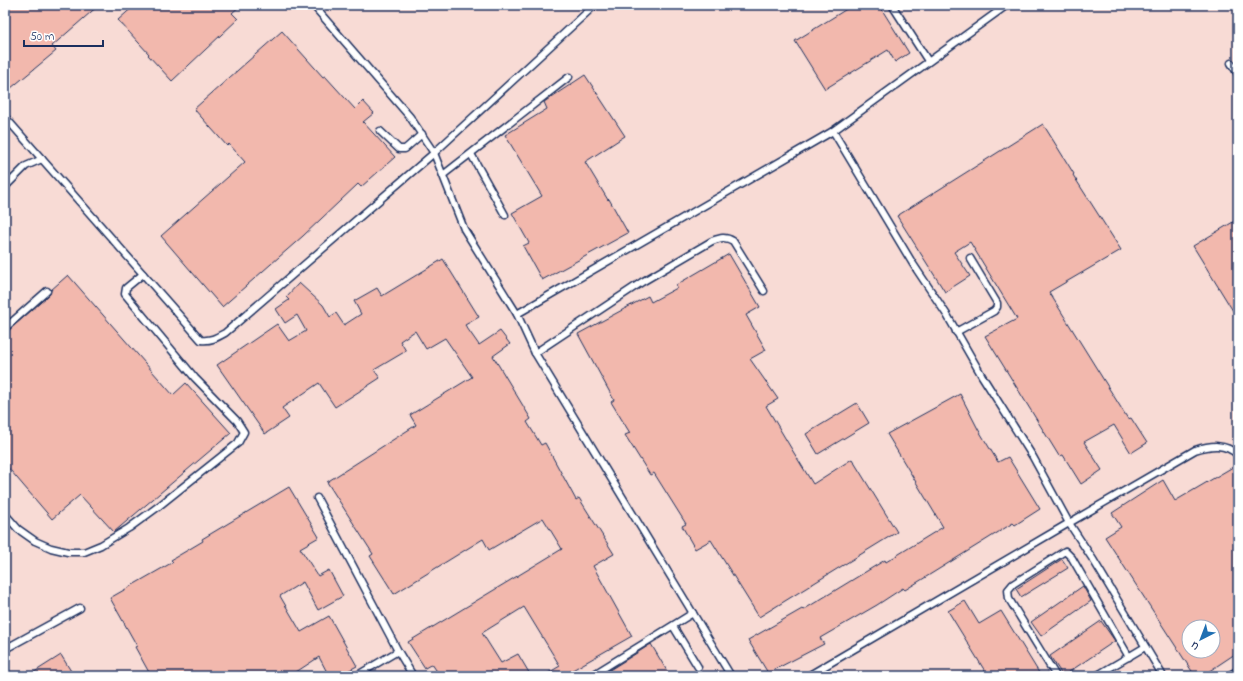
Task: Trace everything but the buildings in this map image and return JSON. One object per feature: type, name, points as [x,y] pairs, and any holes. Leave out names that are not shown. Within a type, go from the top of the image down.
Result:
[{"type":"lane","points":[[313,5],[410,117],[434,153],[464,229],[517,314],[535,353],[731,676]]},
{"type":"lane","points":[[5,117],[201,340],[214,340],[434,153],[596,5]]},
{"type":"lane","points":[[892,5],[928,61]]},
{"type":"lane","points":[[517,314],[833,131],[1007,5]]},
{"type":"lane","points":[[1231,63],[1238,74]]},
{"type":"lane","points":[[443,175],[569,77]]},
{"type":"lane","points":[[380,131],[399,149],[402,150],[422,134]]},
{"type":"lane","points":[[833,131],[913,264],[1033,457],[1069,523],[1163,676]]},
{"type":"lane","points":[[471,154],[505,215]]},
{"type":"lane","points":[[5,187],[26,166],[42,159]]},
{"type":"lane","points":[[535,353],[642,282],[719,238],[726,237],[733,240],[764,291]]},
{"type":"lane","points":[[956,332],[997,308],[997,303],[970,258]]},
{"type":"lane","points":[[5,514],[18,529],[35,541],[51,548],[68,552],[84,552],[101,545],[129,528],[216,461],[242,438],[244,432],[237,421],[195,378],[125,294],[126,288],[143,274]]},
{"type":"lane","points":[[5,328],[48,291]]},
{"type":"lane","points":[[808,676],[1195,450],[1209,446],[1222,446],[1232,450],[1238,455]]},
{"type":"lane","points":[[317,498],[398,651],[413,676]]},
{"type":"lane","points":[[1056,676],[1009,599],[1008,590],[1013,584],[1066,551],[1072,558],[1129,657]]},
{"type":"lane","points":[[5,649],[80,608]]},
{"type":"lane","points":[[591,676],[693,613]]},
{"type":"lane","points":[[673,626],[698,667]]},
{"type":"lane","points":[[1096,676],[1145,647]]},
{"type":"lane","points":[[356,676],[398,651]]},
{"type":"lane","points":[[1228,676],[1237,671]]},
{"type":"shaded area","points":[[5,5],[1238,5],[1238,676],[5,676]]}]
